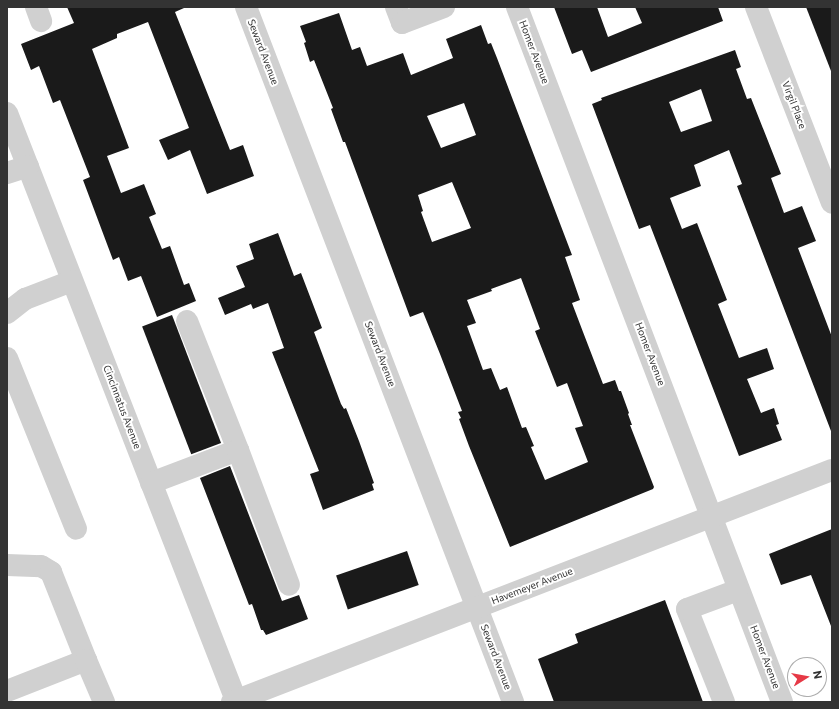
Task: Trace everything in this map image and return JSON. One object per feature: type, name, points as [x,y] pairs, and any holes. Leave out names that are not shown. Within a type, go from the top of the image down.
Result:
[{"type":"street","name":"Seward Avenue","points":[[246,7],[513,702]]},
{"type":"street","points":[[396,7],[402,23],[444,7]]},
{"type":"street","name":"Homer Avenue","points":[[516,7],[782,702]]},
{"type":"street","name":"Virgil Place","points":[[756,7],[832,203]]},
{"type":"street","name":"Cincinnatus Avenue","points":[[7,113],[151,482],[234,701]]},
{"type":"street","points":[[7,173],[28,166]]},
{"type":"street","points":[[7,294],[41,276],[70,274]]},
{"type":"street","points":[[7,313],[26,299],[70,274]]},
{"type":"street","points":[[187,321],[289,584]]},
{"type":"street","points":[[7,358],[76,529]]},
{"type":"street","points":[[151,482],[238,450]]},
{"type":"street","name":"Havemeyer Avenue","points":[[234,701],[832,470]]},
{"type":"street","points":[[7,565],[41,566],[51,572],[104,702]]},
{"type":"street","points":[[724,702],[687,609],[738,590]]},
{"type":"street","points":[[7,691],[86,660]]},
{"type":"building","points":[[67,7],[184,7],[175,12],[230,150],[243,145],[254,176],[207,194],[190,150],[168,160],[159,140],[189,128],[148,22],[117,34],[117,38],[92,49],[129,148],[107,156],[121,193],[144,184],[156,214],[149,217],[162,249],[170,246],[184,285],[189,283],[196,301],[157,317],[141,276],[128,281],[119,257],[113,260],[83,180],[90,177],[60,100],[53,103],[39,66],[31,70],[21,44],[74,23]]},
{"type":"building","points":[[554,7],[597,7],[608,37],[642,23],[635,7],[718,7],[723,21],[591,72],[582,50],[572,54]]},
{"type":"building","points":[[806,7],[832,7],[832,71],[831,71]]},
{"type":"building","points":[[339,13],[352,50],[360,47],[367,66],[403,53],[411,75],[453,58],[446,39],[481,25],[488,44],[491,43],[497,58],[572,255],[565,257],[580,300],[572,303],[603,384],[615,380],[619,391],[621,391],[629,413],[628,414],[632,425],[630,425],[654,487],[653,489],[510,547],[459,419],[461,418],[458,412],[462,411],[440,354],[423,312],[410,317],[345,142],[343,142],[331,109],[333,108],[314,60],[310,62],[304,43],[306,42],[300,26]],"holes":[[[464,103],[476,135],[441,148],[427,116]],[[452,182],[471,228],[432,242],[421,212],[423,211],[418,195]],[[521,278],[540,329],[535,331],[557,387],[567,383],[583,426],[575,428],[588,462],[545,480],[531,447],[534,446],[526,427],[522,428],[507,387],[500,390],[491,368],[483,370],[467,326],[476,323],[467,300],[492,291],[491,289]]]},
{"type":"building","points":[[735,50],[741,67],[736,69],[747,99],[751,98],[781,174],[771,178],[784,213],[802,206],[816,241],[798,248],[832,337],[831,431],[737,186],[742,184],[729,150],[694,165],[701,186],[670,198],[682,229],[697,223],[727,300],[718,304],[739,358],[767,348],[774,369],[747,379],[761,413],[774,408],[779,424],[776,425],[782,440],[739,456],[650,225],[639,229],[592,104],[602,100],[601,98]],"holes":[[[701,89],[712,121],[681,132],[669,102]]]},
{"type":"building","points":[[278,233],[294,276],[301,273],[322,328],[314,332],[341,404],[344,409],[346,408],[374,483],[372,484],[374,490],[323,510],[310,474],[319,471],[272,352],[284,348],[268,303],[253,309],[251,304],[225,315],[218,298],[245,287],[236,266],[254,259],[249,244]]},
{"type":"building","points":[[172,315],[221,443],[191,454],[142,326]]},
{"type":"building","points":[[230,466],[282,601],[299,595],[308,619],[266,635],[263,630],[261,630],[252,604],[249,605],[200,478]]},
{"type":"building","points":[[832,529],[831,626],[811,575],[781,585],[769,554]]},
{"type":"building","points":[[407,551],[419,585],[348,609],[336,575]]},
{"type":"building","points":[[665,600],[703,702],[554,702],[538,659],[578,643],[575,634]]}]
